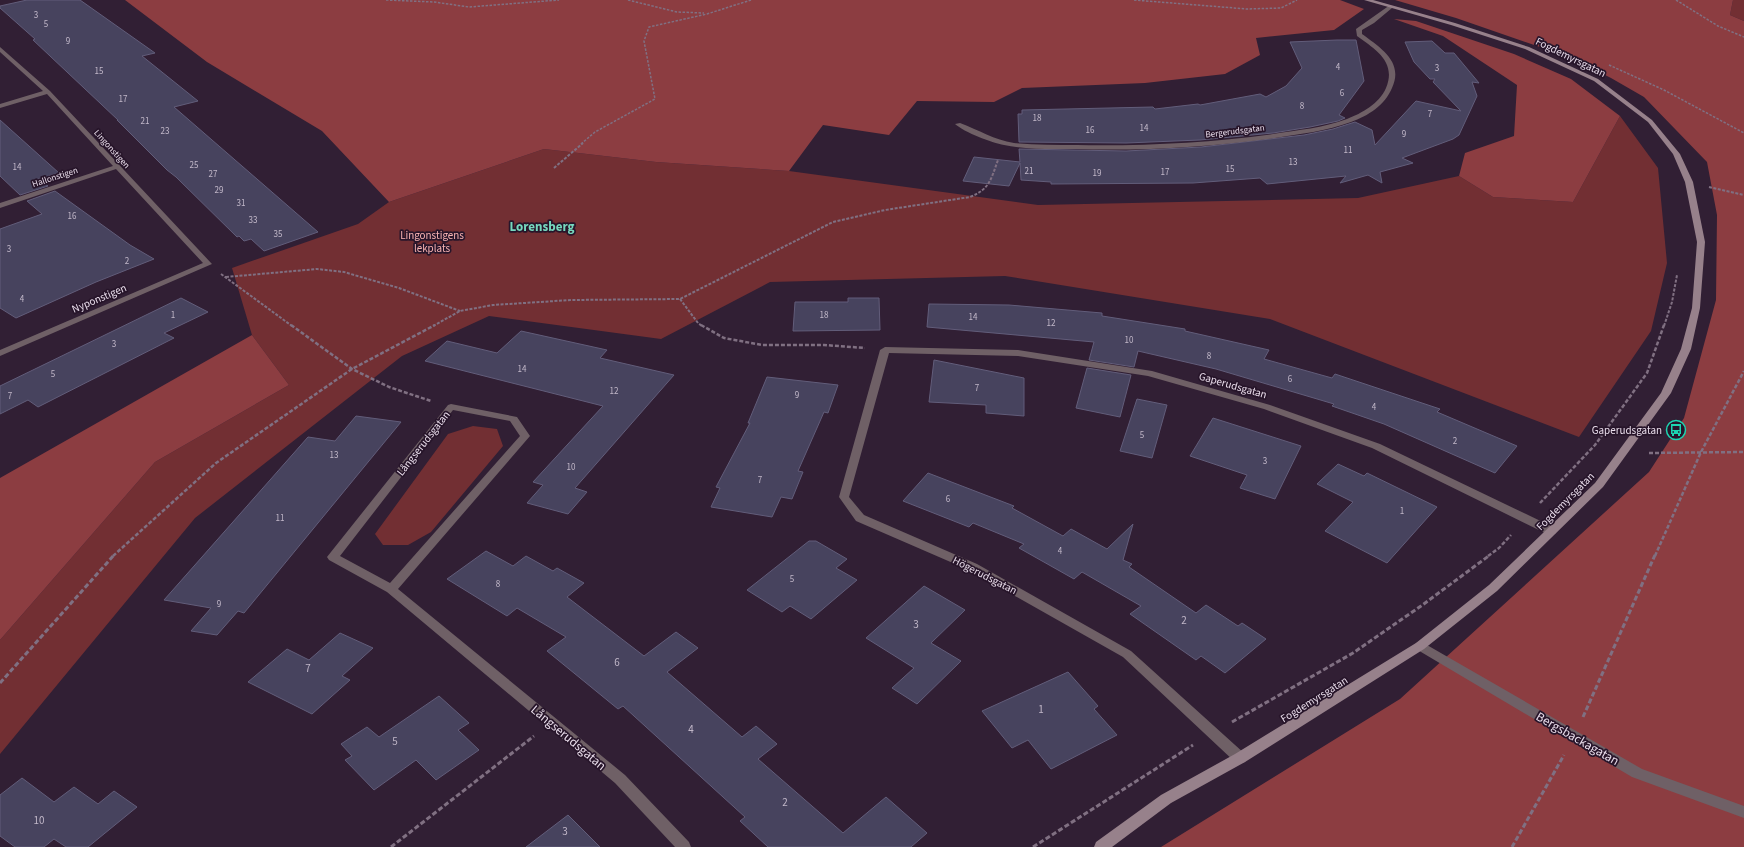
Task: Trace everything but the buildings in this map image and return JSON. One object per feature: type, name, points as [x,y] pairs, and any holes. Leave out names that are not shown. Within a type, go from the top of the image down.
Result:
[{"type":"street","name":"Fogdemyrsgatan","points":[[1101,847],[1166,799],[1240,758],[1420,646],[1493,588],[1599,485],[1666,393],[1686,349],[1696,308],[1701,242],[1690,182],[1676,154],[1650,121],[1596,80],[1527,48],[1453,24],[1367,0]]},
{"type":"street","name":"Bergerudsgatan","points":[[958,124],[996,142],[1096,148],[1164,147],[1213,144],[1317,130],[1343,123],[1367,112],[1384,99],[1391,86],[1394,74],[1390,62],[1380,49],[1359,35],[1359,30],[1372,22],[1390,7]]},
{"type":"street","name":"Lingonstigen","points":[[0,49],[48,92],[116,167],[208,264]]},
{"type":"street","points":[[0,106],[48,92]]},
{"type":"street","name":"Hallonstigen","points":[[0,206],[116,167]]},
{"type":"street","name":"Nyponstigen","points":[[0,354],[208,264]]},
{"type":"street","name":"Gaperudsgatan","points":[[885,350],[1018,353],[1149,373],[1267,407],[1376,446],[1551,531]]},
{"type":"street","name":"Högerudsgatan","points":[[885,350],[844,497],[860,518],[973,567],[1127,654],[1240,758]]},
{"type":"street","name":"Långserudsgatan","points":[[391,589],[525,436],[513,419],[450,407],[333,558],[391,589],[620,779],[684,847]]},
{"type":"street","name":"Bergsbackagatan","points":[[1420,646],[1638,773],[1744,812]]},
{"type":"path","points":[[386,0],[434,2],[469,7],[558,0]]},
{"type":"path","points":[[628,0],[677,12],[707,14]]},
{"type":"path","points":[[554,168],[595,132],[655,99],[644,41],[649,27],[707,14],[751,0]]},
{"type":"path","points":[[1134,0],[1247,9],[1281,8],[1298,0]]},
{"type":"path","points":[[1676,0],[1718,26],[1744,37]]},
{"type":"path","points":[[0,682],[116,552],[216,463],[352,369],[460,311],[493,305],[570,300],[680,299],[833,222],[886,210],[970,197],[987,189],[1002,152],[996,142]]},
{"type":"path","points":[[1690,182],[1744,195]]},
{"type":"path","points":[[208,264],[352,369],[389,388],[450,407]]},
{"type":"path","points":[[225,277],[317,269],[344,272],[399,288],[460,311]]},
{"type":"path","points":[[1033,847],[1213,733],[1353,653],[1421,606],[1499,548],[1594,445],[1647,373],[1672,302],[1677,271]]},
{"type":"path","points":[[680,299],[698,323],[724,338],[762,345],[824,345],[885,350]]},
{"type":"path","points":[[1512,847],[1574,736],[1701,452],[1744,371]]},
{"type":"path","points":[[1622,453],[1744,452]]},
{"type":"path","points":[[391,847],[552,723]]},
{"type":"green space","points":[[1733,0],[1744,0],[1744,21],[1730,15]]},
{"type":"green space","name":"Lingonstigens lekplats","points":[[1620,116],[1658,168],[1667,263],[1651,331],[1579,437],[1270,319],[1005,276],[770,282],[661,339],[489,316],[402,356],[195,518],[0,754],[0,640],[155,462],[289,385],[252,335],[232,268],[358,224],[389,202],[544,149],[656,162],[789,171],[1038,205],[1358,198],[1459,176],[1493,197],[1573,202]]},
{"type":"green space","points":[[473,426],[497,429],[503,446],[431,532],[408,545],[383,545],[375,534],[448,434]]},
{"type":"shaded area","points":[[125,0],[1340,0],[1364,9],[1334,30],[1256,38],[1260,55],[1225,74],[1145,83],[1022,88],[994,102],[917,101],[889,135],[823,125],[789,171],[656,162],[544,149],[389,202],[322,131],[207,62]]},
{"type":"shaded area","points":[[1395,0],[1733,0],[1730,15],[1744,21],[1744,847],[1161,847],[1400,699],[1649,472],[1684,418],[1716,300],[1717,215],[1707,162],[1644,97],[1611,78],[1569,57],[1456,18]]},
{"type":"shaded area","points":[[1394,19],[1416,21],[1514,54],[1571,79],[1620,116],[1573,202],[1493,197],[1459,176],[1465,153],[1514,136],[1517,85],[1443,36]]},
{"type":"shaded area","points":[[252,335],[289,385],[155,462],[0,640],[0,478]]},
{"type":"place","name":"Gaperudsgatan","points":[[1676,430]]},
{"type":"district","name":"Lorensberg","points":[[542,226]]}]
